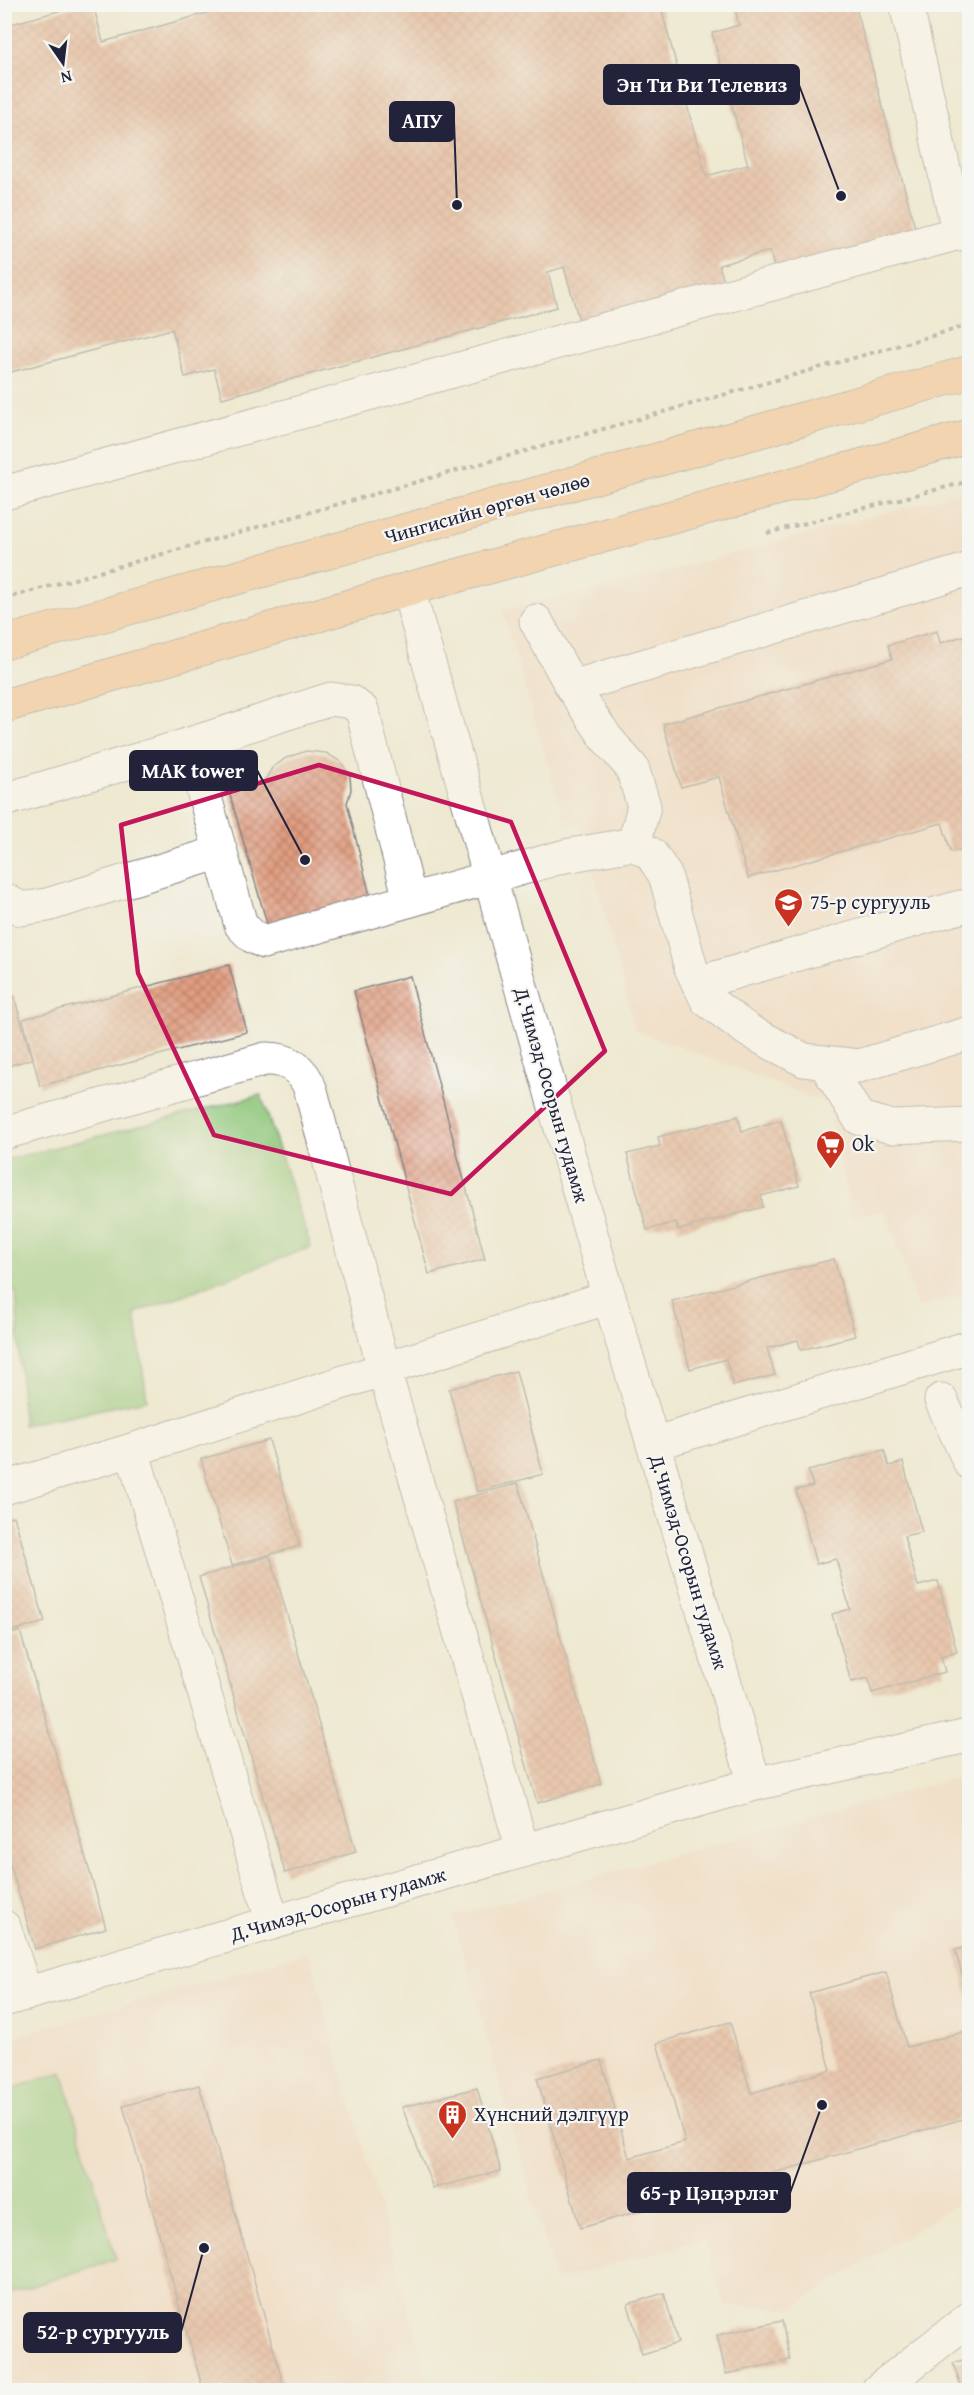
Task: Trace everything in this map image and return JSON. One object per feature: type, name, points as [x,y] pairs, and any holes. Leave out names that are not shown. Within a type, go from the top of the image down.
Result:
[{"type":"highway","name":"Чингисийн өргөн чөлөө","points":[[4,643],[969,372]]},
{"type":"highway","points":[[4,705],[408,589],[969,436]]},
{"type":"street","points":[[4,493],[964,232],[906,4]]},
{"type":"street","points":[[572,687],[969,569]]},
{"type":"street","name":"Д.Чимэд-Осорын гудамж","points":[[15,1997],[755,1784],[609,1297],[408,589]]},
{"type":"street","points":[[536,621],[572,687],[607,739],[632,768],[644,806],[634,844]]},
{"type":"street","points":[[4,800],[331,699],[351,702],[362,710],[410,900]]},
{"type":"street","points":[[190,744],[241,925],[252,936],[264,942],[565,856],[634,844],[651,854],[665,875],[698,983],[707,1000],[749,1031],[804,1060],[859,1066],[969,1033]]},
{"type":"street","points":[[4,899],[21,909],[47,905],[221,852]]},
{"type":"street","points":[[698,983],[960,908]]},
{"type":"street","points":[[4,1132],[265,1059],[291,1064],[298,1068],[308,1083],[384,1369],[523,1851]]},
{"type":"street","points":[[824,1062],[860,1118],[892,1127],[969,1124]]},
{"type":"street","points":[[4,1488],[132,1450],[609,1297]]},
{"type":"street","points":[[653,1444],[969,1347]]},
{"type":"street","points":[[941,1400],[969,1463]]},
{"type":"street","points":[[132,1450],[273,1923]]},
{"type":"street","points":[[755,1784],[967,1736]]},
{"type":"street","points":[[4,1927],[15,1997]]},
{"type":"street","points":[[878,2391],[969,2318]]},
{"type":"path","points":[[4,599],[969,325]]},
{"type":"highlighted area","points":[[319,765],[511,822],[605,1051],[451,1194],[214,1135],[138,973],[121,825]]},
{"type":"shaded area","name":"75-р сургууль","points":[[969,490],[969,1294],[918,1308],[885,1210],[852,1218],[827,1103],[635,1030],[581,823],[566,827],[502,610],[602,589]]},
{"type":"shaded area","points":[[969,1774],[969,2196],[793,2308],[724,2306],[704,2239],[555,2281],[452,1916]]},
{"type":"shaded area","points":[[309,1952],[431,2390],[5,2390],[5,2039]]},
{"type":"green space","points":[[261,1095],[311,1247],[135,1313],[147,1400],[23,1425],[16,1292],[5,1286],[5,1160]]},
{"type":"green space","points":[[62,2072],[116,2259],[5,2295],[5,2091]]},
{"type":"building","points":[[84,4],[93,4],[103,42],[239,4],[660,4],[706,176],[748,165],[712,33],[739,25],[734,4],[855,4],[917,235],[776,274],[770,251],[719,265],[726,288],[581,327],[564,267],[548,272],[557,307],[222,398],[214,369],[185,377],[172,329],[4,374],[4,26]]},
{"type":"building","points":[[937,631],[940,643],[970,634],[970,847],[951,852],[942,823],[748,878],[719,777],[681,787],[663,724],[892,659],[888,645]]},
{"type":"building","points":[[306,751],[326,753],[341,762],[350,776],[351,790],[347,803],[373,908],[270,934],[228,788],[265,780],[272,768],[286,758]]},
{"type":"building","points":[[229,965],[247,1032],[40,1086],[23,1019]]},
{"type":"building","points":[[410,976],[485,1259],[429,1274],[354,991]]},
{"type":"building","points":[[14,996],[32,1059],[4,1067],[4,999]]},
{"type":"building","points":[[738,1116],[742,1131],[781,1120],[799,1186],[761,1196],[763,1207],[678,1230],[676,1222],[647,1230],[627,1154],[660,1146],[658,1137]]},
{"type":"building","points":[[834,1259],[855,1336],[801,1350],[798,1340],[767,1348],[775,1375],[733,1386],[726,1359],[690,1369],[672,1301]]},
{"type":"building","points":[[516,1371],[543,1474],[477,1492],[449,1389]]},
{"type":"building","points":[[269,1440],[300,1546],[232,1565],[201,1459]]},
{"type":"building","points":[[884,1450],[889,1466],[903,1462],[922,1532],[904,1536],[918,1586],[938,1581],[957,1652],[941,1657],[945,1672],[872,1693],[868,1678],[851,1682],[832,1614],[850,1609],[836,1559],[816,1564],[796,1490],[813,1486],[808,1471]]},
{"type":"building","points":[[518,1483],[601,1784],[537,1803],[453,1502]]},
{"type":"building","points":[[14,1516],[45,1622],[4,1633],[4,1518]]},
{"type":"building","points":[[270,1556],[356,1852],[285,1873],[199,1577]]},
{"type":"building","points":[[20,1631],[106,1928],[35,1949],[4,1843],[4,1636]]},
{"type":"building","points":[[970,1946],[970,1999],[969,1999],[955,1950]]},
{"type":"building","points":[[886,1972],[907,2047],[970,2030],[970,2117],[580,2228],[537,2078],[601,2060],[629,2158],[685,2142],[657,2043],[730,2022],[751,2093],[831,2070],[809,1993]]},
{"type":"building","points":[[199,2085],[285,2390],[203,2390],[123,2106]]},
{"type":"building","name":"Хүнсний дэлгүүр","points":[[477,2088],[501,2171],[433,2188],[402,2107]]},
{"type":"building","points":[[664,2293],[678,2343],[642,2354],[628,2304]]},
{"type":"building","points":[[782,2321],[790,2360],[726,2374],[717,2335]]},
{"type":"building","points":[[970,2358],[970,2390],[962,2390],[953,2363]]},
{"type":"place","name":"Эн Ти Ви Телевиз","points":[[841,196]]},
{"type":"place","name":"АПУ","points":[[457,205]]},
{"type":"place","name":"MAK tower","points":[[305,860]]},
{"type":"place","name":"75-р сургууль","points":[[789,928]]},
{"type":"place","name":"Ok","points":[[831,1170]]},
{"type":"place","name":"65-р Цэцэрлэг","points":[[822,2105]]},
{"type":"place","name":"Хүнсний дэлгүүр","points":[[453,2140]]},
{"type":"place","name":"52-р сургууль","points":[[204,2248]]}]
